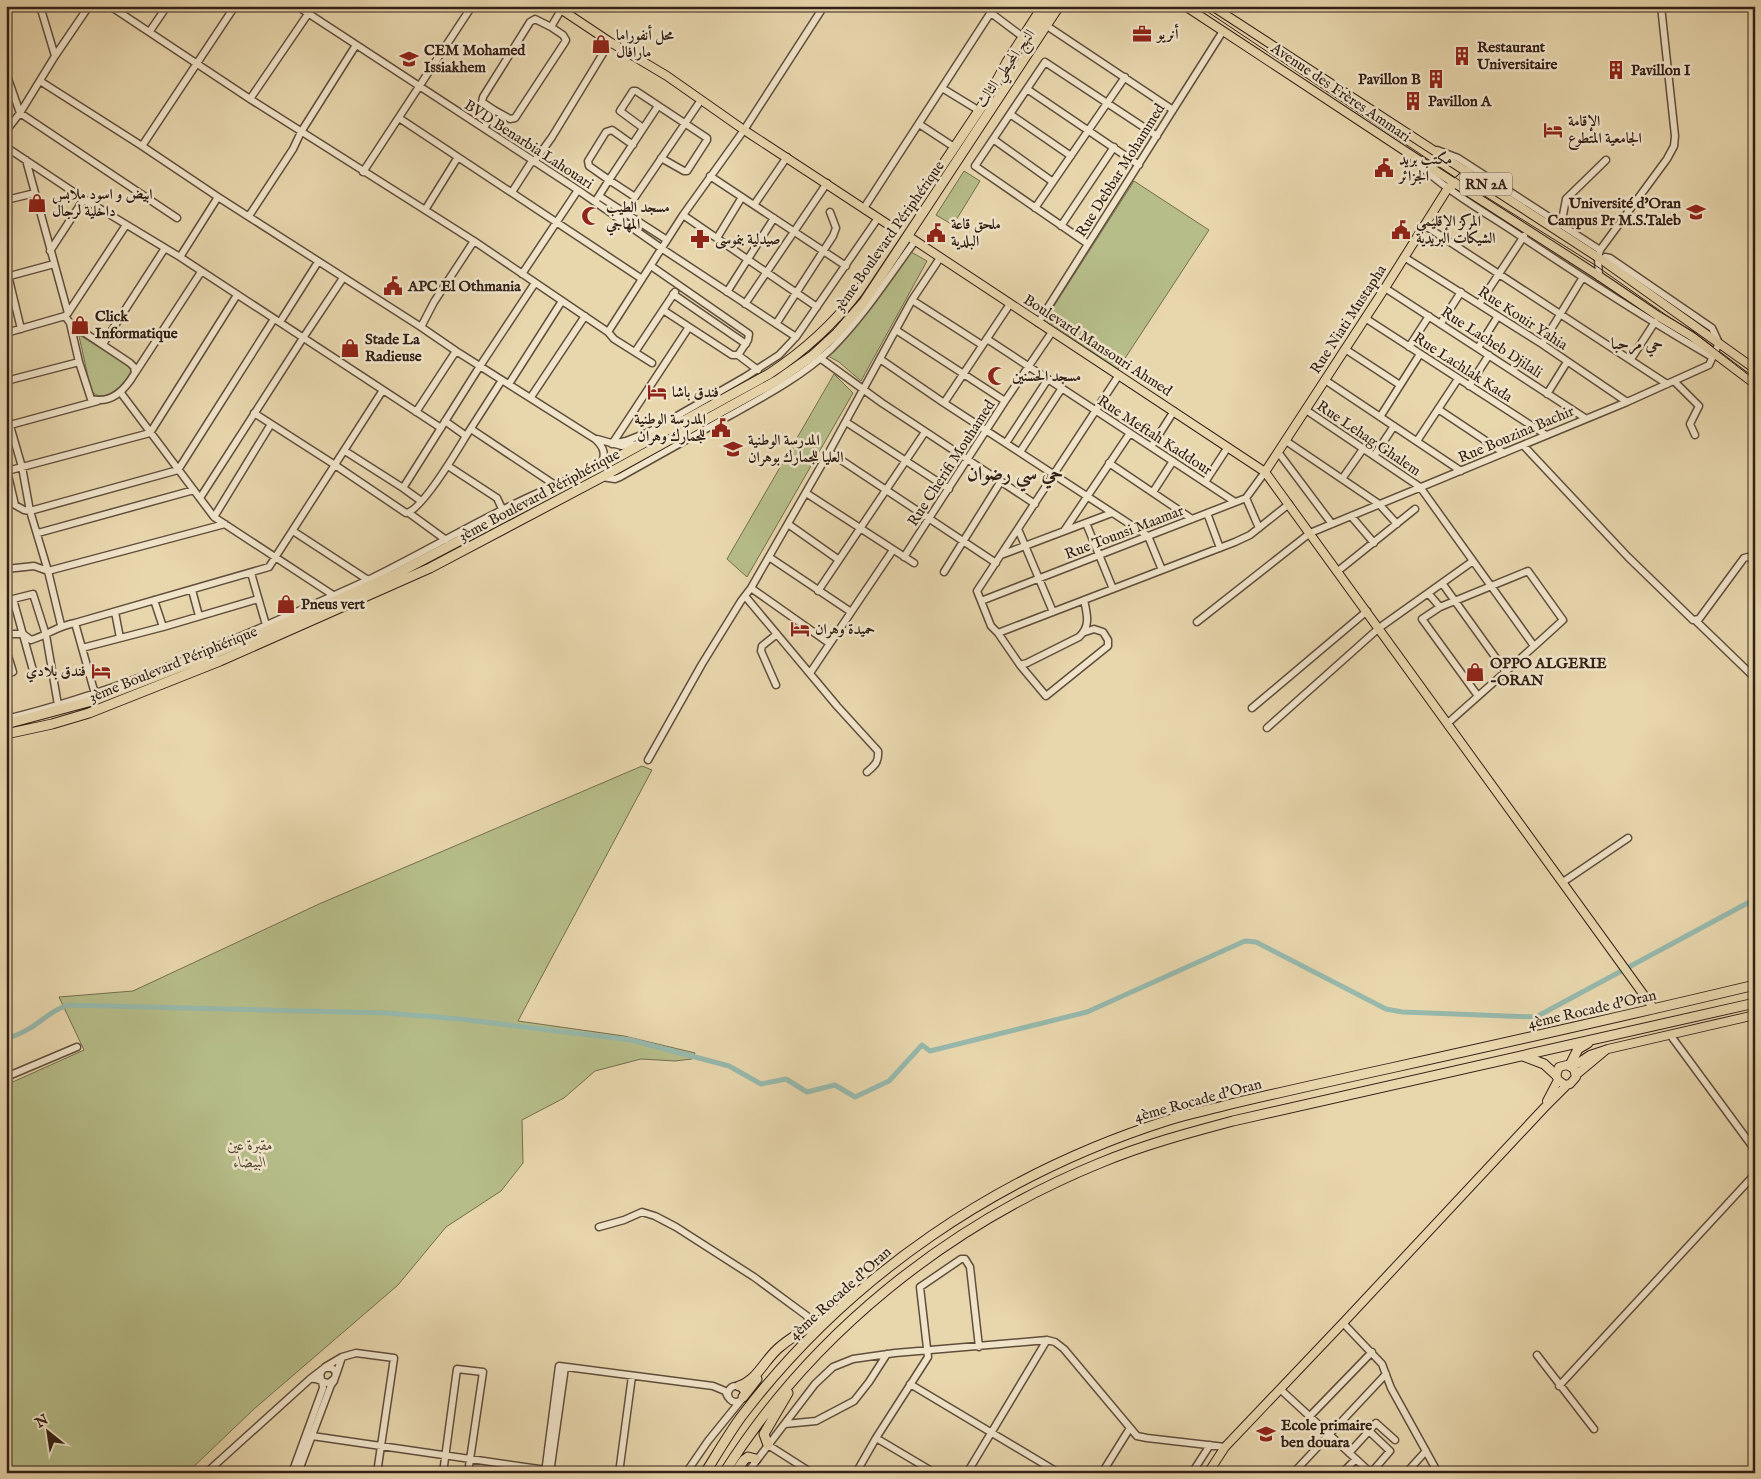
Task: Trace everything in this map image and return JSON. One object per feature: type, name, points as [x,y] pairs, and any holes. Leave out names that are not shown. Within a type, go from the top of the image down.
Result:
[{"type":"highway","name":"3ème Boulevard Périphérique","points":[[6,724],[92,701],[216,653],[336,597],[396,574],[579,478],[769,374],[816,339],[845,310],[995,86],[1043,6]]},
{"type":"highway","name":"النهج المحيطي الثالث","points":[[995,86],[1051,6]]},
{"type":"highway","name":"3ème Boulevard Périphérique","points":[[6,734],[52,724],[89,713],[220,661],[430,568],[602,478],[778,380],[812,356],[837,333],[864,302],[912,238],[989,110],[1059,6]]},
{"type":"highway","name":"النهج المحيطي الثالث","points":[[984,121],[991,115],[1065,6]]},
{"type":"highway","name":"4ème Rocade d'Oran","points":[[706,1473],[726,1438],[765,1387],[800,1348],[843,1305],[902,1256],[963,1214],[1044,1169],[1072,1156],[1172,1118],[1755,985]]},
{"type":"highway","name":"4ème Rocade d'Oran","points":[[724,1473],[764,1416],[800,1374],[850,1322],[890,1287],[926,1259],[996,1214],[1081,1171],[1148,1145],[1209,1127],[1755,1003]]},
{"type":"highway","points":[[1573,1069],[1578,1049],[1598,1039]]},
{"type":"highway","points":[[1523,1056],[1544,1064],[1557,1078]]},
{"type":"highway","points":[[736,1386],[753,1379],[774,1351],[781,1345],[843,1305]]},
{"type":"highway","points":[[743,1398],[769,1362],[774,1358],[778,1360],[778,1365],[765,1387]]},
{"type":"highway","points":[[768,1445],[764,1434],[800,1374]]},
{"type":"highway","points":[[735,1473],[748,1457],[756,1459]]},
{"type":"main road","name":"Avenue des Frères Ammari","points":[[1185,6],[1600,277],[1656,320],[1690,335],[1714,355],[1724,360],[1755,384]]},
{"type":"main road","name":"Avenue des Frères Ammari","points":[[1212,6],[1468,172],[1601,253],[1755,369]]},
{"type":"main road","points":[[563,9],[610,42],[667,76],[744,130],[898,231]]},
{"type":"main road","name":"Rue Niati Mustapha","points":[[1265,472],[1448,188],[1468,172]]},
{"type":"main road","name":"Boulevard Mansouri Ahmed","points":[[912,238],[1265,472],[1630,973],[1654,1009]]},
{"type":"main road","points":[[1544,1108],[1557,1078],[1559,1067],[1564,1065],[1573,1069],[1592,1064],[1608,1049],[1671,1036],[1755,1015]]},
{"type":"main road","points":[[1208,1473],[1225,1447],[1280,1388],[1344,1323],[1544,1108],[1573,1082],[1573,1069]]},
{"type":"main road","points":[[1557,1078],[1562,1084],[1568,1085]]},
{"type":"street","points":[[40,6],[55,56]]},
{"type":"street","points":[[6,131],[20,113],[89,6]]},
{"type":"street","points":[[110,6],[301,132],[474,241],[608,332],[614,339],[652,363]]},
{"type":"street","points":[[150,31],[167,6]]},
{"type":"street","points":[[142,146],[235,6]]},
{"type":"street","name":"BVD Benarbia Lahouari","points":[[297,6],[578,190],[597,199],[661,248],[796,337]]},
{"type":"street","points":[[363,172],[472,6]]},
{"type":"street","points":[[608,332],[661,248],[744,130],[824,6]]},
{"type":"street","points":[[864,208],[995,6]]},
{"type":"street","points":[[1600,277],[1601,253],[1667,159],[1674,146],[1676,136],[1661,6]]},
{"type":"street","points":[[551,27],[563,9]]},
{"type":"street","points":[[991,13],[1023,37]]},
{"type":"street","points":[[250,99],[308,14]]},
{"type":"street","points":[[535,19],[551,27],[563,35],[566,40],[517,116],[510,120],[482,102],[483,97],[530,22],[535,19]]},
{"type":"street","points":[[1050,28],[1173,110]]},
{"type":"street","name":"Rue Debbar Mohammed","points":[[1038,323],[1224,31]]},
{"type":"street","points":[[512,192],[552,137],[610,42]]},
{"type":"street","points":[[249,216],[293,149],[301,132],[356,45]]},
{"type":"street","points":[[1088,244],[975,166],[1045,62],[1157,136]]},
{"type":"street","points":[[7,76],[20,113],[177,218]]},
{"type":"street","points":[[1035,208],[1125,77]]},
{"type":"street","points":[[40,81],[595,439],[622,446],[642,444]]},
{"type":"street","points":[[942,88],[978,110]]},
{"type":"street","points":[[1027,89],[1138,164]]},
{"type":"street","points":[[644,128],[620,111],[633,91],[636,91],[685,123],[707,140],[687,171],[661,158]]},
{"type":"street","points":[[633,144],[612,130],[606,132],[588,163],[589,166],[635,197],[701,100]]},
{"type":"street","points":[[658,106],[597,199],[667,240]]},
{"type":"street","points":[[484,128],[494,110]]},
{"type":"street","points":[[1010,114],[1070,156]]},
{"type":"street","points":[[399,118],[642,279]]},
{"type":"street","points":[[920,124],[954,147]]},
{"type":"street","points":[[993,139],[1053,182]]},
{"type":"street","points":[[6,147],[126,225],[180,257],[441,428]]},
{"type":"street","points":[[1429,147],[1458,158],[1601,253]]},
{"type":"street","points":[[1061,226],[1114,148]]},
{"type":"street","points":[[1408,153],[1426,172],[1522,238],[1656,320],[1631,359]]},
{"type":"street","points":[[425,210],[458,157]]},
{"type":"street","points":[[754,205],[787,157]]},
{"type":"street","points":[[26,160],[88,394],[91,399],[99,401]]},
{"type":"street","points":[[1557,224],[1563,215],[1566,199],[1606,160]]},
{"type":"street","points":[[710,176],[846,266]]},
{"type":"street","points":[[746,304],[827,183]]},
{"type":"street","points":[[522,274],[578,190]]},
{"type":"street","points":[[8,198],[35,193]]},
{"type":"street","points":[[180,257],[218,197]]},
{"type":"street","points":[[717,238],[742,197]]},
{"type":"street","points":[[50,251],[84,198]]},
{"type":"street","points":[[776,324],[833,236],[836,228],[830,212]]},
{"type":"street","points":[[683,215],[817,307]]},
{"type":"street","points":[[727,292],[774,218]]},
{"type":"street","points":[[612,444],[649,432],[758,370],[779,355],[796,337],[878,218]]},
{"type":"street","points":[[6,333],[67,315],[126,225]]},
{"type":"street","points":[[1424,225],[1562,313],[1667,384]]},
{"type":"street","points":[[1479,304],[1528,230]]},
{"type":"street","points":[[602,478],[615,479],[620,477],[774,390],[820,358],[860,317],[912,238]]},
{"type":"street","points":[[421,327],[434,302],[474,241]]},
{"type":"street","points":[[103,344],[165,248]]},
{"type":"street","name":"Rue Kouir Yahia","points":[[1404,257],[1542,344],[1626,402]]},
{"type":"street","points":[[648,760],[702,664],[751,588],[806,493],[912,300],[940,258]]},
{"type":"street","points":[[237,295],[150,432],[6,470],[15,505],[30,511],[178,470],[318,262]]},
{"type":"street","points":[[8,276],[54,264]]},
{"type":"street","points":[[651,266],[748,334],[748,340],[738,355]]},
{"type":"street","points":[[6,267],[21,329]]},
{"type":"street","points":[[10,425],[110,398],[120,393],[201,272]]},
{"type":"street","points":[[1542,344],[1583,277]]},
{"type":"street","points":[[200,498],[344,278]]},
{"type":"street","points":[[403,488],[480,366],[536,283]]},
{"type":"street","points":[[635,352],[679,286]]},
{"type":"street","name":"Rue Lacheb Djilali","points":[[1385,288],[1585,418]]},
{"type":"street","points":[[1441,323],[1461,292]]},
{"type":"street","points":[[673,294],[746,344]]},
{"type":"street","points":[[912,300],[982,345]]},
{"type":"street","points":[[509,384],[562,301]]},
{"type":"street","points":[[944,403],[1010,304]]},
{"type":"street","points":[[663,310],[732,355],[738,355],[758,370]]},
{"type":"street","points":[[531,397],[584,316]]},
{"type":"street","points":[[1409,347],[1429,316]]},
{"type":"street","points":[[1478,348],[1498,316]]},
{"type":"street","name":"Rue Lachlak Kada","points":[[1365,318],[1546,436]]},
{"type":"street","points":[[70,323],[130,362],[134,367],[135,373]]},
{"type":"street","points":[[612,444],[689,327]]},
{"type":"street","points":[[896,330],[1005,401]]},
{"type":"street","name":"Rue Cherifi Mouhamed","points":[[904,557],[1052,332]]},
{"type":"street","name":"Rue Meftah Kaddour","points":[[987,339],[1235,502]]},
{"type":"street","points":[[1709,365],[1719,343]]},
{"type":"street","points":[[1345,350],[1400,385]]},
{"type":"street","points":[[416,412],[456,351]]},
{"type":"street","points":[[1380,417],[1420,354]]},
{"type":"street","points":[[1469,386],[1489,355]]},
{"type":"street","points":[[820,358],[863,391],[1035,504]]},
{"type":"street","points":[[880,359],[1148,536],[1162,570]]},
{"type":"street","name":"Rue Bouzina Bachir","points":[[1197,622],[1310,533],[1724,360]]},
{"type":"street","points":[[6,381],[79,362]]},
{"type":"street","points":[[1547,394],[1567,362]]},
{"type":"street","points":[[1020,665],[1094,629],[1103,632],[1108,640],[1108,646],[1046,696],[1020,665],[992,626],[977,591],[1119,375]]},
{"type":"street","points":[[1006,443],[1048,379]]},
{"type":"street","points":[[1417,441],[1458,379]]},
{"type":"street","points":[[409,513],[421,501],[448,466],[502,380]]},
{"type":"street","points":[[1325,380],[1461,471]]},
{"type":"street","points":[[1674,381],[1699,406],[1690,424],[1695,435]]},
{"type":"street","points":[[1020,452],[1062,388]]},
{"type":"street","points":[[6,634],[23,634],[31,640],[46,636],[61,626],[270,567],[383,390]]},
{"type":"street","points":[[120,393],[214,517],[336,597]]},
{"type":"street","points":[[1438,409],[1504,453]]},
{"type":"street","name":"Rue Lehag Ghalem","points":[[1306,410],[1420,487]]},
{"type":"street","points":[[1151,447],[1174,411]]},
{"type":"street","points":[[6,412],[22,467],[30,511],[38,533],[61,626]]},
{"type":"street","points":[[254,413],[402,511],[409,513],[446,540]]},
{"type":"street","points":[[446,421],[466,436]]},
{"type":"street","points":[[846,422],[949,489]]},
{"type":"street","points":[[214,517],[271,424]]},
{"type":"street","points":[[1374,456],[1394,426]]},
{"type":"street","points":[[471,429],[555,485]]},
{"type":"street","points":[[818,591],[925,432]]},
{"type":"street","points":[[1064,531],[1130,433]]},
{"type":"street","points":[[595,439],[604,450],[605,457],[600,466]]},
{"type":"street","points":[[1286,441],[1379,504],[1397,524]]},
{"type":"street","points":[[1523,445],[1628,558],[1688,616],[1696,620],[1755,678]]},
{"type":"street","points":[[1205,482],[1228,447]]},
{"type":"street","points":[[1342,480],[1363,449]]},
{"type":"street","points":[[344,450],[421,501]]},
{"type":"street","points":[[829,452],[996,563]]},
{"type":"street","points":[[1278,452],[1332,524]]},
{"type":"street","points":[[1153,492],[1173,461]]},
{"type":"street","points":[[1109,463],[1192,519]]},
{"type":"street","points":[[448,466],[496,498],[504,511]]},
{"type":"street","points":[[1259,528],[1246,498],[1265,472]]},
{"type":"street","points":[[6,719],[95,694],[184,660],[336,597],[555,485],[579,478]]},
{"type":"street","points":[[944,572],[1000,481]]},
{"type":"street","points":[[1420,487],[1534,646]]},
{"type":"street","points":[[38,533],[194,490]]},
{"type":"street","points":[[806,493],[914,563]]},
{"type":"street","name":"Rue Tounsi Maamar","points":[[982,602],[1246,498]]},
{"type":"street","points":[[998,633],[1250,535],[1289,504]]},
{"type":"street","points":[[1338,571],[1415,509]]},
{"type":"street","points":[[1001,555],[1112,513]]},
{"type":"street","points":[[1207,513],[1220,548]]},
{"type":"street","points":[[1351,516],[1374,543]]},
{"type":"street","points":[[1086,523],[1113,589]]},
{"type":"street","points":[[6,569],[34,566],[48,571],[225,524]]},
{"type":"street","points":[[788,524],[839,560]]},
{"type":"street","points":[[1018,529],[1053,612]]},
{"type":"street","points":[[293,530],[368,580]]},
{"type":"street","points":[[810,673],[892,550]]},
{"type":"street","points":[[769,557],[851,612]]},
{"type":"street","points":[[1696,620],[1702,615],[1744,558],[1748,557],[1755,560]]},
{"type":"street","points":[[1267,728],[1379,628],[1473,561]]},
{"type":"street","points":[[1448,723],[1563,620],[1528,571],[1455,601],[1422,619],[1478,696]]},
{"type":"street","points":[[251,573],[266,625]]},
{"type":"street","points":[[1442,583],[1506,672]]},
{"type":"street","points":[[751,588],[829,643]]},
{"type":"street","points":[[192,590],[199,616]]},
{"type":"street","points":[[1428,593],[1440,608]]},
{"type":"street","points":[[34,674],[13,599],[33,594],[46,636],[58,705]]},
{"type":"street","points":[[745,596],[878,751],[879,758],[876,765],[867,772]]},
{"type":"street","points":[[82,648],[258,599]]},
{"type":"street","points":[[154,600],[163,627]]},
{"type":"street","points":[[1084,600],[1088,621],[1085,632]]},
{"type":"street","points":[[1252,708],[1367,611]]},
{"type":"street","points":[[115,612],[120,638]]},
{"type":"street","points":[[74,623],[95,694]]},
{"type":"street","points":[[776,686],[761,651],[762,646],[777,634]]},
{"type":"street","points":[[6,649],[13,672],[6,674]]},
{"type":"street","points":[[1563,882],[1628,838]]},
{"type":"street","points":[[1671,1036],[1755,1150]]},
{"type":"street","points":[[6,1077],[77,1047]]},
{"type":"street","points":[[1559,1386],[1755,1174]]},
{"type":"street","points":[[599,1227],[624,1220],[642,1212],[655,1216],[676,1227],[754,1277],[807,1316],[811,1327]]},
{"type":"street","points":[[856,1473],[928,1357],[920,1287],[961,1259],[965,1260],[970,1267],[979,1347]]},
{"type":"street","points":[[1344,1323],[1382,1364],[1391,1388],[1438,1473]]},
{"type":"street","points":[[967,1473],[1047,1340]]},
{"type":"street","points":[[747,1473],[815,1384],[833,1367],[853,1359],[887,1354],[1047,1340],[1056,1342],[1064,1349],[1130,1428],[1140,1437],[1225,1447]]},
{"type":"street","points":[[1310,1416],[1372,1352]]},
{"type":"street","points":[[206,1473],[310,1379],[342,1357],[356,1353],[394,1358],[377,1473]]},
{"type":"street","points":[[785,1424],[816,1421],[854,1400],[869,1382],[887,1354]]},
{"type":"street","points":[[1537,1355],[1594,1429]]},
{"type":"street","points":[[292,1473],[330,1385],[335,1378],[342,1357]]},
{"type":"street","points":[[548,1471],[562,1366],[713,1386],[736,1386],[744,1392],[743,1398],[686,1473]]},
{"type":"street","points":[[324,1368],[332,1368],[335,1378]]},
{"type":"street","points":[[298,1473],[323,1388],[320,1376],[324,1368]]},
{"type":"street","points":[[443,1473],[457,1369],[482,1372],[468,1473]]},
{"type":"street","points":[[1301,1473],[1296,1469],[1386,1374]]},
{"type":"street","points":[[619,1473],[632,1376]]},
{"type":"street","points":[[310,1379],[314,1378],[327,1383],[335,1378]]},
{"type":"street","points":[[910,1384],[1059,1473]]},
{"type":"street","points":[[713,1386],[721,1389],[730,1399],[738,1402],[743,1398]]},
{"type":"street","points":[[726,1418],[730,1399],[728,1391],[736,1386]]},
{"type":"street","points":[[1280,1388],[1371,1473],[1390,1451],[1369,1431]]},
{"type":"street","points":[[1349,1452],[1376,1424],[1394,1440]]},
{"type":"street","points":[[1102,1473],[1130,1428]]},
{"type":"street","points":[[309,1434],[567,1473]]},
{"type":"street","points":[[876,1438],[935,1473]]},
{"type":"street","points":[[768,1445],[812,1473]]},
{"type":"street","points":[[1192,1473],[1210,1445]]},
{"type":"street","points":[[1406,1473],[1426,1451]]},
{"type":"street","points":[[1342,1473],[1356,1459]]},
{"type":"green space","points":[[964,171],[980,181],[953,225],[936,215]]},
{"type":"green space","points":[[1134,181],[1209,230],[1118,369],[1045,320]]},
{"type":"green space","points":[[911,252],[927,261],[861,381],[839,362],[828,356]]},
{"type":"green space","points":[[79,336],[129,366],[131,371],[128,376],[113,392],[101,396],[96,395],[91,390]]},
{"type":"green space","points":[[834,374],[853,393],[747,577],[727,559]]},
{"type":"green space","name":"مقبرة عين البيضاء","points":[[642,766],[652,770],[518,1021],[624,1036],[695,1053],[692,1059],[675,1061],[641,1059],[595,1071],[564,1098],[522,1120],[523,1163],[501,1191],[446,1227],[398,1285],[254,1409],[187,1473],[6,1473],[6,1085],[84,1050],[59,997],[133,991],[319,904]]},
{"type":"waterway","points":[[6,1039],[26,1031],[54,1012],[69,1005],[387,1013],[460,1019],[631,1040],[729,1066],[761,1084],[786,1079],[807,1092],[835,1085],[855,1097],[889,1081],[922,1045],[930,1051],[1087,1012],[1245,941],[1256,942],[1386,1009],[1402,1012],[1536,1017],[1755,899]]},
{"type":"tram line","points":[[1199,6],[1459,180],[1595,265],[1696,334],[1755,380]]},
{"type":"place","name":"أنريو","points":[[1142,34]]},
{"type":"place","name":"محل أنفوراما مارافال","points":[[601,44]]},
{"type":"place","name":"Restaurant Universitaire","points":[[1462,56]]},
{"type":"place","name":"CEM Mohamed Issiakhem","points":[[409,59]]},
{"type":"place","name":"Pavillon I","points":[[1616,70]]},
{"type":"place","name":"Pavillon B","points":[[1436,79]]},
{"type":"place","name":"Pavillon A","points":[[1413,101]]},
{"type":"place","name":"الإقامة الجامعية المتطوع","points":[[1553,130]]},
{"type":"place","name":"مكتب بريد الجزائر","points":[[1384,168]]},
{"type":"place","name":"ابيض و اسود ملابس داخلية لرجال","points":[[37,203]]},
{"type":"place","name":"Université d'Oran Campus Pr M.S.Taleb","points":[[1696,212]]},
{"type":"place","name":"مسجد الطيب المهاجي","points":[[591,216]]},
{"type":"place","name":"المركز الإقليمي الشيكات البريدية","points":[[1401,230]]},
{"type":"place","name":"ملحق قاعة البلدية","points":[[936,233]]},
{"type":"place","name":"صيدلية بنموسى","points":[[700,239]]},
{"type":"place","name":"APC El Othmania","points":[[393,286]]},
{"type":"place","name":"Click Informatique","points":[[80,325]]},
{"type":"place","name":"Stade La Radieuse","points":[[350,348]]},
{"type":"place","name":"مسجد الحسنين","points":[[997,376]]},
{"type":"place","name":"فندق باشا","points":[[657,392]]},
{"type":"place","name":"المدرسة الوطنية للجمارك وهران","points":[[721,428]]},
{"type":"place","name":"المدرسة الوطنية العليا للجمارك بوهران","points":[[733,449]]},
{"type":"place","name":"Pneus vert","points":[[286,604]]},
{"type":"place","name":"حميدة وهران","points":[[800,629]]},
{"type":"place","name":"فندق بلادي","points":[[101,671]]},
{"type":"place","name":"OPPO ALGERIE -ORAN","points":[[1475,672]]},
{"type":"place","name":"Ecole primaire ben douara","points":[[1266,1434]]},
{"type":"district","name":"حي مرحبا","points":[[1637,343]]},
{"type":"district","name":"حي سي رضوان","points":[[1015,473]]}]
